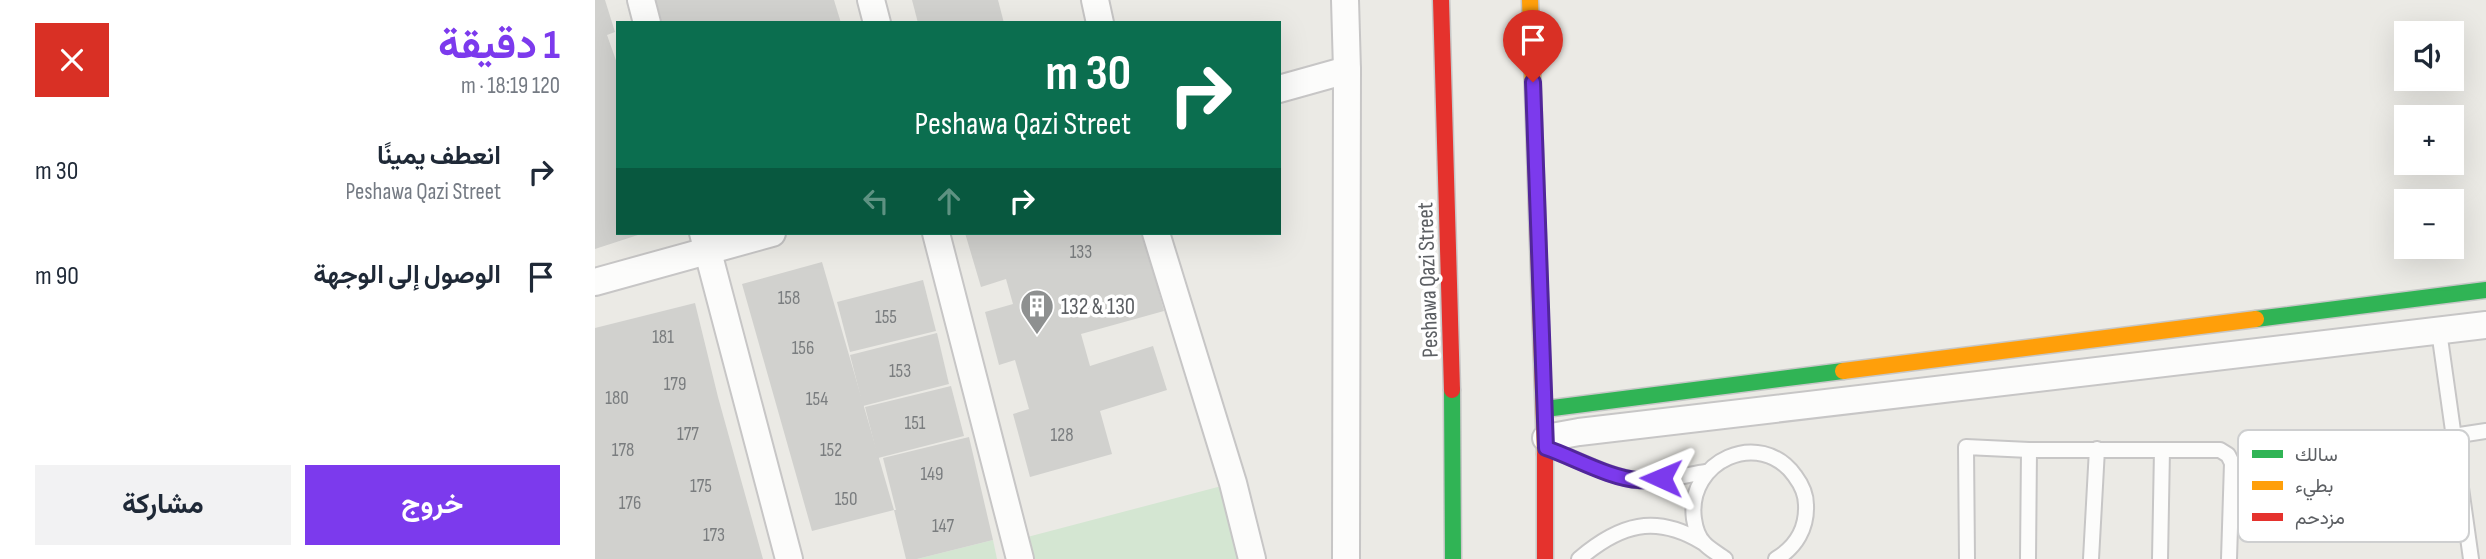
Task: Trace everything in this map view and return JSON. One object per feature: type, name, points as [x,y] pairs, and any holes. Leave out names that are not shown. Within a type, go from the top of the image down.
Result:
[{"type":"main road","name":"Peshawa Qazi Street","points":[[1441,0],[1453,357],[1453,559]]},
{"type":"main road","points":[[1530,0],[1546,443],[1545,559]]},
{"type":"main road","points":[[1545,409],[2486,290]]},
{"type":"street","points":[[641,0],[646,21]]},
{"type":"street","points":[[871,0],[876,21]]},
{"type":"street","points":[[1095,0],[1100,21]]},
{"type":"street","points":[[1336,0],[1346,36]]},
{"type":"street","points":[[1345,0],[1346,559]]},
{"type":"street","points":[[1281,88],[1347,70]]},
{"type":"street","points":[[595,282],[705,242],[757,235]]},
{"type":"street","points":[[937,235],[1020,559]]},
{"type":"street","points":[[1157,235],[1233,483],[1252,559]]},
{"type":"street","points":[[705,242],[789,559]]},
{"type":"street","points":[[1546,443],[1579,432],[2486,325]]},
{"type":"lane","points":[[2439,331],[2452,430]]},
{"type":"lane","points":[[1546,443],[1604,472],[1638,480],[1706,472]]},
{"type":"lane","points":[[1967,559],[1966,447],[2029,450],[2220,450],[2228,455],[2232,463],[2229,559]]},
{"type":"lane","points":[[2091,559],[2097,449]]},
{"type":"lane","points":[[2028,559],[2029,450]]},
{"type":"lane","points":[[2160,559],[2162,450]]},
{"type":"lane","points":[[1702,542],[1692,507],[1696,488],[1706,472],[1721,460],[1738,453],[1757,453],[1775,458],[1790,469],[1801,484],[1806,502],[1805,521],[1798,539],[1786,553],[1776,559]]},
{"type":"lane","points":[[1579,559],[1601,540],[1626,529],[1657,525],[1682,530],[1725,559]]},
{"type":"green space","points":[[1233,483],[1252,559],[1020,559],[1016,540]]},
{"type":"green space","points":[[993,540],[997,559],[917,559]]},
{"type":"building","points":[[595,0],[605,0],[615,32],[607,35],[616,60],[616,235],[638,235],[595,249]]},
{"type":"building","points":[[654,0],[834,0],[840,21],[660,21]]},
{"type":"building","points":[[912,0],[998,0],[1003,21],[917,21]]},
{"type":"building","points":[[966,235],[1144,235],[1164,311],[1081,334],[1090,366],[1153,346],[1167,390],[1100,411],[1112,454],[1030,477],[1013,414],[1029,409],[1015,360],[999,365],[985,312],[1013,304],[1006,279],[981,287]]},
{"type":"building","points":[[822,262],[894,510],[812,531],[742,284]]},
{"type":"building","points":[[923,280],[936,331],[850,352],[837,302]]},
{"type":"building","points":[[695,303],[763,559],[595,559],[595,328]]},
{"type":"building","points":[[937,333],[949,384],[863,406],[850,355]]},
{"type":"building","points":[[951,386],[964,436],[878,458],[865,407]]},
{"type":"building","points":[[969,437],[993,540],[917,559],[906,559],[883,458]]},
{"type":"traffic: fast","points":[[2256,319],[2486,290]]},
{"type":"traffic: fast","points":[[1545,409],[1843,371]]},
{"type":"traffic: fast","points":[[1452,390],[1453,559]]},
{"type":"traffic: slow","points":[[1530,0],[1545,454]]},
{"type":"traffic: slow","points":[[1843,371],[2256,319]]},
{"type":"traffic: jam","points":[[1441,0],[1452,390]]},
{"type":"traffic: jam","points":[[1545,454],[1545,559]]},
{"type":"place","name":"132 & 130","points":[[1037,336]]},
{"type":"route","points":[[1533,82],[1546,448],[1576,458],[1604,472],[1638,480],[1661,478]]}]
